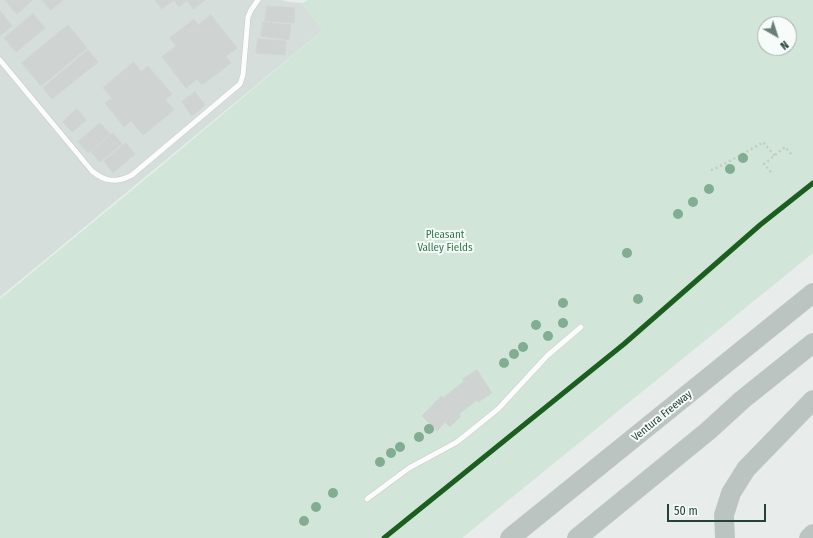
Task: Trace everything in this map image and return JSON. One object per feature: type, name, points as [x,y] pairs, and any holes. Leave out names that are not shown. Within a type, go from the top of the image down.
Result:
[{"type":"highway","name":"Ventura Freeway","points":[[510,538],[813,293]]},
{"type":"highway","points":[[578,538],[708,432],[742,400],[813,343]]},
{"type":"highway","points":[[725,538],[724,515],[731,493],[746,469],[813,400]]},
{"type":"highway","points":[[724,515],[736,538]]},
{"type":"highway","points":[[809,538],[813,534]]},
{"type":"lane","points":[[0,60],[92,171],[105,180],[124,180],[132,175],[240,84],[243,75],[248,17],[258,0]]},
{"type":"lane","points":[[367,499],[409,468],[457,442],[477,426],[498,409],[548,356],[581,327]]},
{"type":"path","points":[[711,170],[763,142],[774,156]]},
{"type":"path","points":[[771,172],[764,164],[785,147],[792,155]]},
{"type":"shaded area","points":[[0,0],[282,0],[302,3],[323,30],[0,297]]},
{"type":"green space","name":"Pleasant Valley Fields","points":[[309,0],[813,0],[813,253],[462,538],[0,538],[0,299],[323,30],[302,3]]},
{"type":"building","points":[[5,0],[33,0],[17,14]]},
{"type":"building","points":[[42,0],[63,0],[51,10]]},
{"type":"building","points":[[155,0],[174,0],[162,9]]},
{"type":"building","points":[[174,0],[187,0],[179,7]]},
{"type":"building","points":[[187,0],[205,0],[193,9]]},
{"type":"building","points":[[267,6],[295,8],[294,23],[265,21]]},
{"type":"building","points":[[0,11],[12,26],[0,36]]},
{"type":"building","points":[[33,14],[45,28],[16,52],[4,38]]},
{"type":"building","points":[[211,15],[237,48],[226,56],[231,63],[202,85],[197,79],[186,88],[162,57],[176,46],[170,38],[194,19],[198,25]]},
{"type":"building","points":[[263,22],[291,25],[289,40],[261,36]]},
{"type":"building","points":[[68,25],[87,48],[41,86],[22,63]]},
{"type":"building","points":[[258,39],[286,41],[285,55],[256,53]]},
{"type":"building","points":[[88,50],[98,62],[52,99],[43,88]]},
{"type":"building","points":[[134,62],[141,72],[148,66],[172,94],[165,100],[174,110],[143,135],[131,121],[124,127],[105,103],[112,98],[103,88]]},
{"type":"building","points":[[195,92],[205,105],[192,116],[182,102]]},
{"type":"building","points":[[77,109],[86,120],[72,132],[63,122]]},
{"type":"building","points":[[100,123],[110,134],[88,153],[78,142]]},
{"type":"building","points":[[113,133],[122,144],[100,162],[91,152]]},
{"type":"building","points":[[126,143],[135,154],[113,173],[104,161]]},
{"type":"building","points":[[477,370],[492,393],[478,402],[477,400],[459,414],[461,416],[450,427],[445,422],[437,431],[422,416],[441,396],[443,398],[464,381],[463,379]]},
{"type":"cycle path","points":[[384,538],[624,344],[760,225],[813,183]]}]
